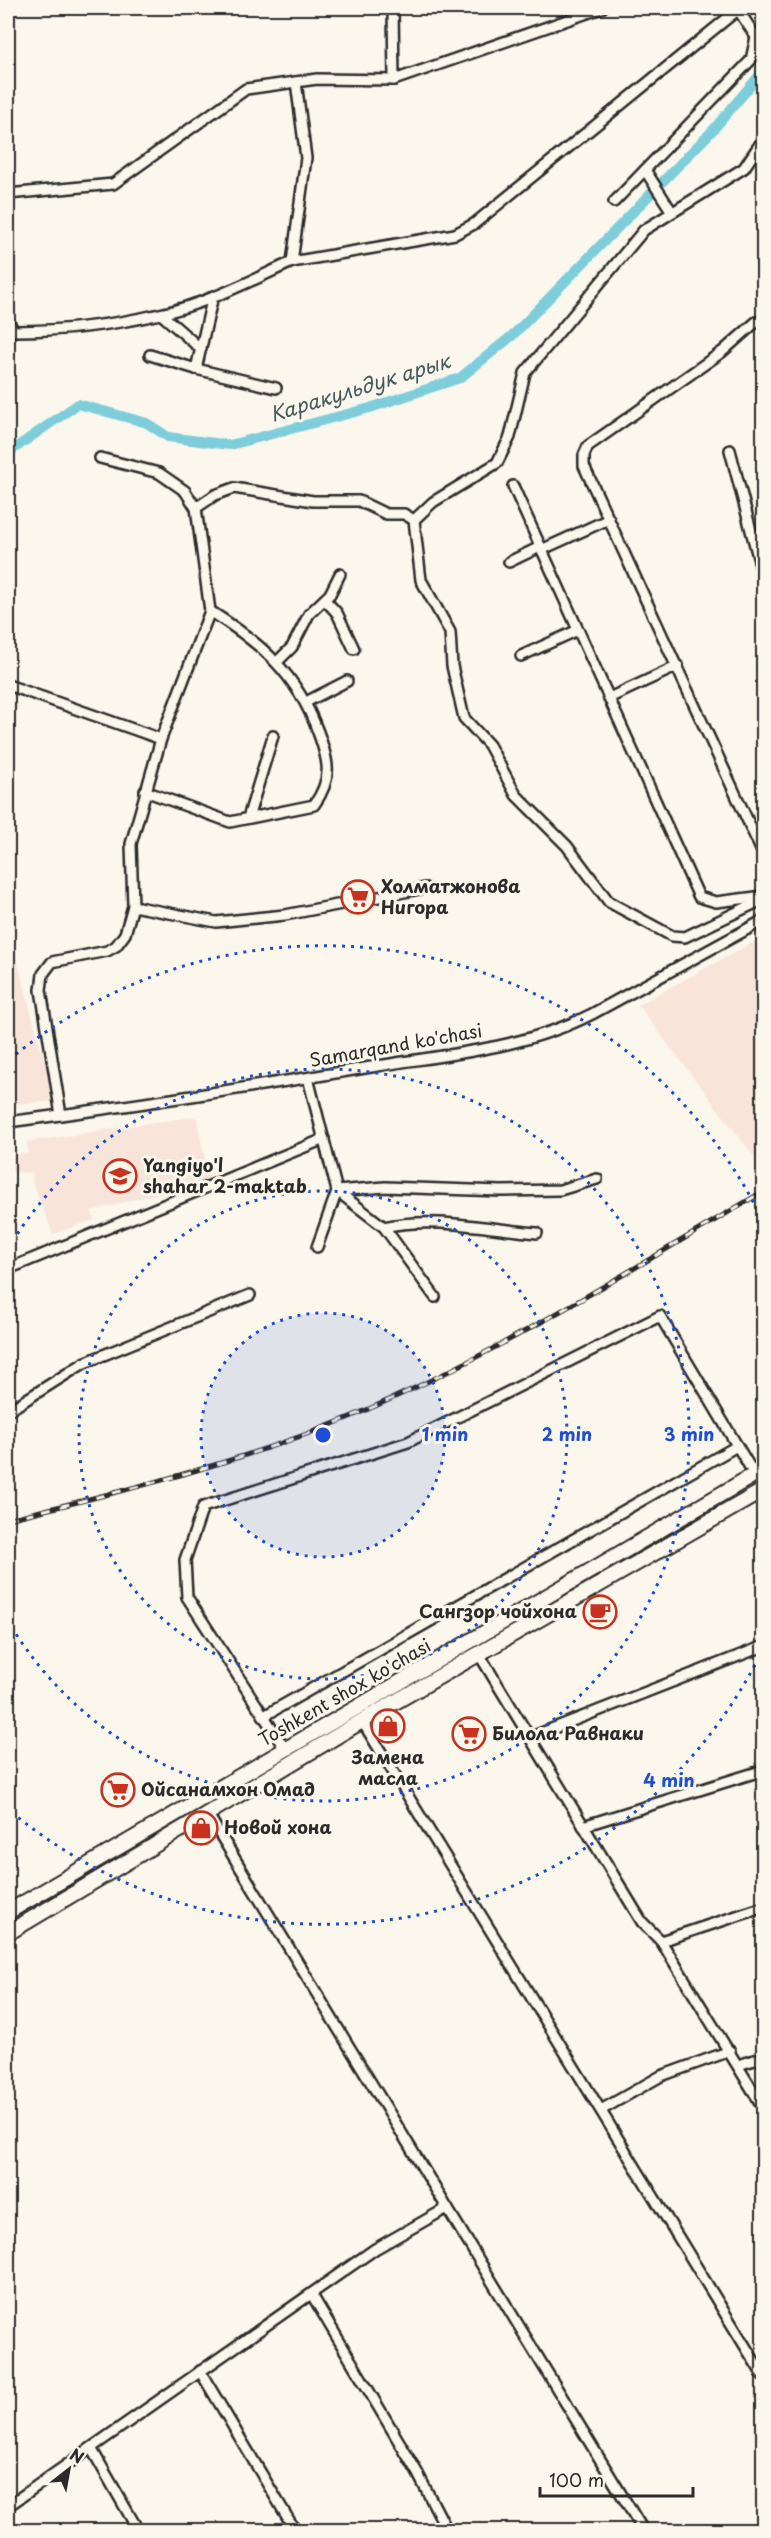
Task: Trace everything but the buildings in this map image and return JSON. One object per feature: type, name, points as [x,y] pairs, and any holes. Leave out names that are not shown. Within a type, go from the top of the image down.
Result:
[{"type":"main road","name":"Toshkent shox ko'chasi","points":[[8,1912],[759,1472]]},
{"type":"main road","name":"Toshkent shox ko'chasi","points":[[8,1933],[362,1721],[764,1490]]},
{"type":"main road","points":[[422,1669],[430,1682]]},
{"type":"street","points":[[393,8],[394,80]]},
{"type":"street","points":[[8,194],[113,184],[246,89],[317,79],[394,80],[602,8]]},
{"type":"street","points":[[8,321],[11,331],[45,331],[161,314],[213,296],[292,262],[455,234],[474,224],[739,9],[756,38],[752,60],[614,202]]},
{"type":"street","points":[[292,262],[306,158],[296,82]]},
{"type":"street","points":[[414,520],[432,502],[497,463],[510,437],[525,373],[644,230],[744,168],[764,138]]},
{"type":"street","points":[[645,170],[672,213]]},
{"type":"street","points":[[196,369],[213,296]]},
{"type":"street","points":[[161,314],[201,349]]},
{"type":"street","points":[[756,322],[722,352],[588,446],[584,466],[764,856]]},
{"type":"street","points":[[150,355],[196,369],[276,387]]},
{"type":"street","points":[[730,450],[764,580]]},
{"type":"street","points":[[61,1115],[41,990],[43,974],[48,965],[57,960],[102,953],[116,946],[125,934],[133,906],[131,844],[161,739],[210,610],[196,508],[185,491],[159,473],[100,458]]},
{"type":"street","points":[[513,486],[699,897],[716,902],[764,897]]},
{"type":"street","points":[[196,508],[215,495],[234,488],[313,501],[359,501],[386,514],[404,514],[414,520]]},
{"type":"street","points":[[508,562],[609,519]]},
{"type":"street","points":[[414,520],[421,580],[450,632],[452,666],[464,718],[489,745],[516,795],[567,846],[609,902],[672,936],[685,937],[707,929],[764,897]]},
{"type":"street","points":[[277,662],[292,647],[309,614],[326,600],[340,574]]},
{"type":"street","points":[[326,600],[337,613],[354,649]]},
{"type":"street","points":[[146,791],[230,822],[314,805],[326,788],[328,760],[306,702],[277,662],[240,629],[210,610]]},
{"type":"street","points":[[521,656],[578,630]]},
{"type":"street","points":[[609,698],[678,666]]},
{"type":"street","points":[[306,702],[347,681]]},
{"type":"street","points":[[8,685],[161,739]]},
{"type":"street","points":[[248,818],[273,736]]},
{"type":"street","points":[[133,906],[216,922],[285,915],[425,888]]},
{"type":"street","name":"Samarqand ko'chasi","points":[[8,1122],[308,1078],[506,1045],[550,1033],[602,1009],[764,920]]},
{"type":"street","points":[[308,1078],[337,1191],[317,1247]]},
{"type":"street","points":[[8,1269],[324,1139]]},
{"type":"street","points":[[337,1191],[385,1187],[501,1191],[560,1190],[597,1179]]},
{"type":"street","points":[[337,1191],[384,1227],[435,1297]]},
{"type":"street","points":[[384,1227],[402,1223],[431,1224],[537,1233]]},
{"type":"street","points":[[8,1411],[84,1363],[250,1295]]},
{"type":"street","points":[[285,1749],[187,1597],[185,1560],[203,1507],[408,1442],[660,1316],[737,1446],[759,1472]]},
{"type":"street","points":[[264,1716],[737,1446]]},
{"type":"street","points":[[531,1737],[764,1646]]},
{"type":"street","points":[[479,1654],[642,1922],[661,1941],[764,2109]]},
{"type":"street","points":[[362,1721],[764,2377]]},
{"type":"street","points":[[584,1826],[764,1770]]},
{"type":"street","points":[[207,1813],[643,2530]]},
{"type":"street","points":[[661,1941],[764,1907]]},
{"type":"street","points":[[601,2110],[661,2076],[730,2051]]},
{"type":"street","points":[[738,2065],[764,2056]]},
{"type":"street","points":[[8,2506],[375,2249],[447,2208]]},
{"type":"street","points":[[312,2295],[417,2472],[447,2530]]},
{"type":"street","points":[[200,2371],[295,2530]]},
{"type":"street","points":[[91,2448],[138,2530]]},
{"type":"shaded area","points":[[8,699],[19,705],[8,738]]},
{"type":"shaded area","points":[[8,926],[55,1101],[8,1105]]},
{"type":"shaded area","points":[[763,937],[764,1166],[762,1167],[638,1005]]},
{"type":"shaded area","name":"Yangiyo'l shahar 2-maktab","points":[[196,1116],[209,1179],[92,1211],[94,1220],[53,1234],[33,1184],[32,1172],[10,1173],[8,1155],[28,1153],[27,1142]]},
{"type":"waterway","name":"Каракульдук арык","points":[[8,453],[78,404],[147,423],[168,437],[230,445],[370,408],[460,378],[513,335],[713,130],[764,70]]},
{"type":"railway","points":[[8,1519],[138,1487],[224,1462],[350,1417],[404,1393],[509,1340],[612,1282],[764,1191]]},
{"type":"place","name":"Холматжонова Нигора","points":[[358,897]]},
{"type":"place","name":"Yangiyo'l shahar 2-maktab","points":[[120,1176]]},
{"type":"place","name":"Сангзор чойхона","points":[[600,1612]]},
{"type":"place","name":"Замена масла","points":[[388,1726]]},
{"type":"place","name":"Билола Равнаки","points":[[469,1734]]},
{"type":"place","name":"Ойсанамхон Омад","points":[[118,1790]]},
{"type":"place","name":"Новой хона","points":[[201,1828]]}]
